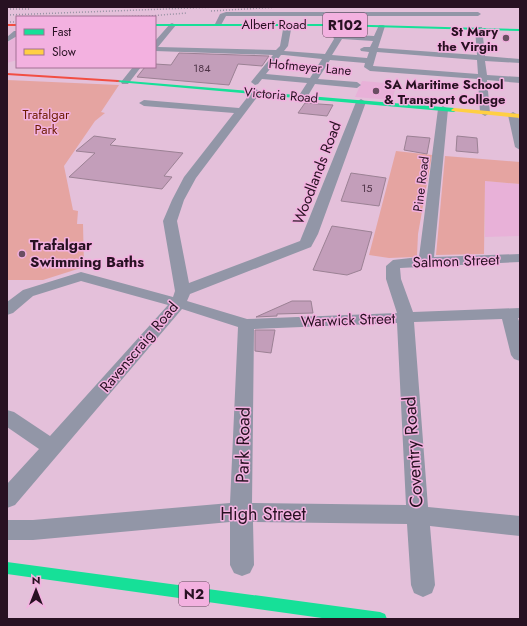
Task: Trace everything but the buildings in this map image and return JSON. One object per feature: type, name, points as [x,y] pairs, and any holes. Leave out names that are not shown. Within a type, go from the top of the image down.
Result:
[{"type":"main road","name":"Albert Road","points":[[219,24],[329,24],[400,26],[482,20],[520,30]]},
{"type":"main road","name":"R102","points":[[156,25],[219,24]]},
{"type":"main road","name":"Victoria Road","points":[[7,76],[125,82],[516,116]]},
{"type":"main road","name":"N2","points":[[7,568],[380,619]]},
{"type":"street","points":[[219,24],[223,14],[392,14],[482,20],[481,58],[485,113]]},
{"type":"street","points":[[325,14],[329,24]]},
{"type":"street","points":[[392,14],[400,26]]},
{"type":"street","points":[[280,53],[286,42],[288,24]]},
{"type":"street","points":[[156,45],[172,25]]},
{"type":"street","points":[[302,97],[327,57],[336,47],[338,39],[336,34],[340,26],[339,25]]},
{"type":"street","points":[[370,64],[381,26]]},
{"type":"street","points":[[7,40],[16,34]]},
{"type":"street","points":[[337,36],[378,38]]},
{"type":"street","points":[[353,48],[520,61]]},
{"type":"street","points":[[156,49],[280,53],[327,57],[370,64],[520,80]]},
{"type":"street","name":"Ravenscraig Road","points":[[7,499],[181,297],[170,221],[178,200],[190,177],[241,112],[260,76],[280,53]]},
{"type":"street","points":[[125,82],[136,68]]},
{"type":"street","name":"Hofmeyer Lane","points":[[260,76],[357,85]]},
{"type":"street","name":"Woodlands Road","points":[[181,297],[306,244],[361,102]]},
{"type":"street","points":[[144,103],[241,112]]},
{"type":"street","name":"Pine Road","points":[[426,261],[443,109]]},
{"type":"street","points":[[516,116],[520,147]]},
{"type":"street","name":"Salmon Street","points":[[393,266],[398,263],[426,261],[520,258]]},
{"type":"street","name":"Coventry Road","points":[[393,266],[392,273],[405,312],[417,515],[424,585]]},
{"type":"street","name":"Warwick Street","points":[[7,310],[28,293],[81,276],[181,297],[246,324],[514,313]]},
{"type":"street","points":[[514,313],[520,355]]},
{"type":"street","name":"Park Road","points":[[242,565],[241,512],[246,324]]},
{"type":"street","points":[[7,417],[52,448]]},
{"type":"street","name":"High Street","points":[[7,530],[33,530],[241,512],[417,515],[520,526]]},
{"type":"shaded area","points":[[16,37],[16,60],[7,63],[7,43]]},
{"type":"shaded area","name":"SA Maritime School & Transport College","points":[[362,81],[397,84],[392,100],[355,97]]},
{"type":"shaded area","points":[[485,181],[520,184],[520,236],[485,237]]},
{"type":"green space","name":"Trafalgar Park","points":[[7,80],[119,85],[101,112],[105,113],[95,121],[64,166],[73,210],[78,211],[77,224],[83,224],[84,267],[43,280],[7,280]]},
{"type":"green space","points":[[396,151],[432,155],[418,234],[417,256],[415,257],[389,258],[369,255]]},
{"type":"green space","points":[[445,156],[520,162],[520,184],[485,181],[484,254],[436,255]]},
{"type":"railway","points":[[7,15],[218,7]]},
{"type":"railway","points":[[211,11],[279,7]]},
{"type":"railway","points":[[7,9],[29,9]]},
{"type":"railway","points":[[150,16],[187,13]]},
{"type":"railway","points":[[7,22],[16,22]]},
{"type":"traffic: fast","points":[[156,25],[334,25],[520,30]]},
{"type":"traffic: fast","points":[[118,81],[454,110]]},
{"type":"traffic: fast","points":[[7,568],[380,619]]},
{"type":"traffic: slow","points":[[454,110],[520,116]]},
{"type":"traffic: jam","points":[[7,25],[16,25]]},
{"type":"traffic: jam","points":[[7,74],[118,81]]},
{"type":"place","name":"St Mary the Virgin","points":[[506,38]]},
{"type":"place","name":"SA Maritime School & Transport College","points":[[376,91]]},
{"type":"place","name":"Trafalgar Swimming Baths","points":[[22,254]]}]
